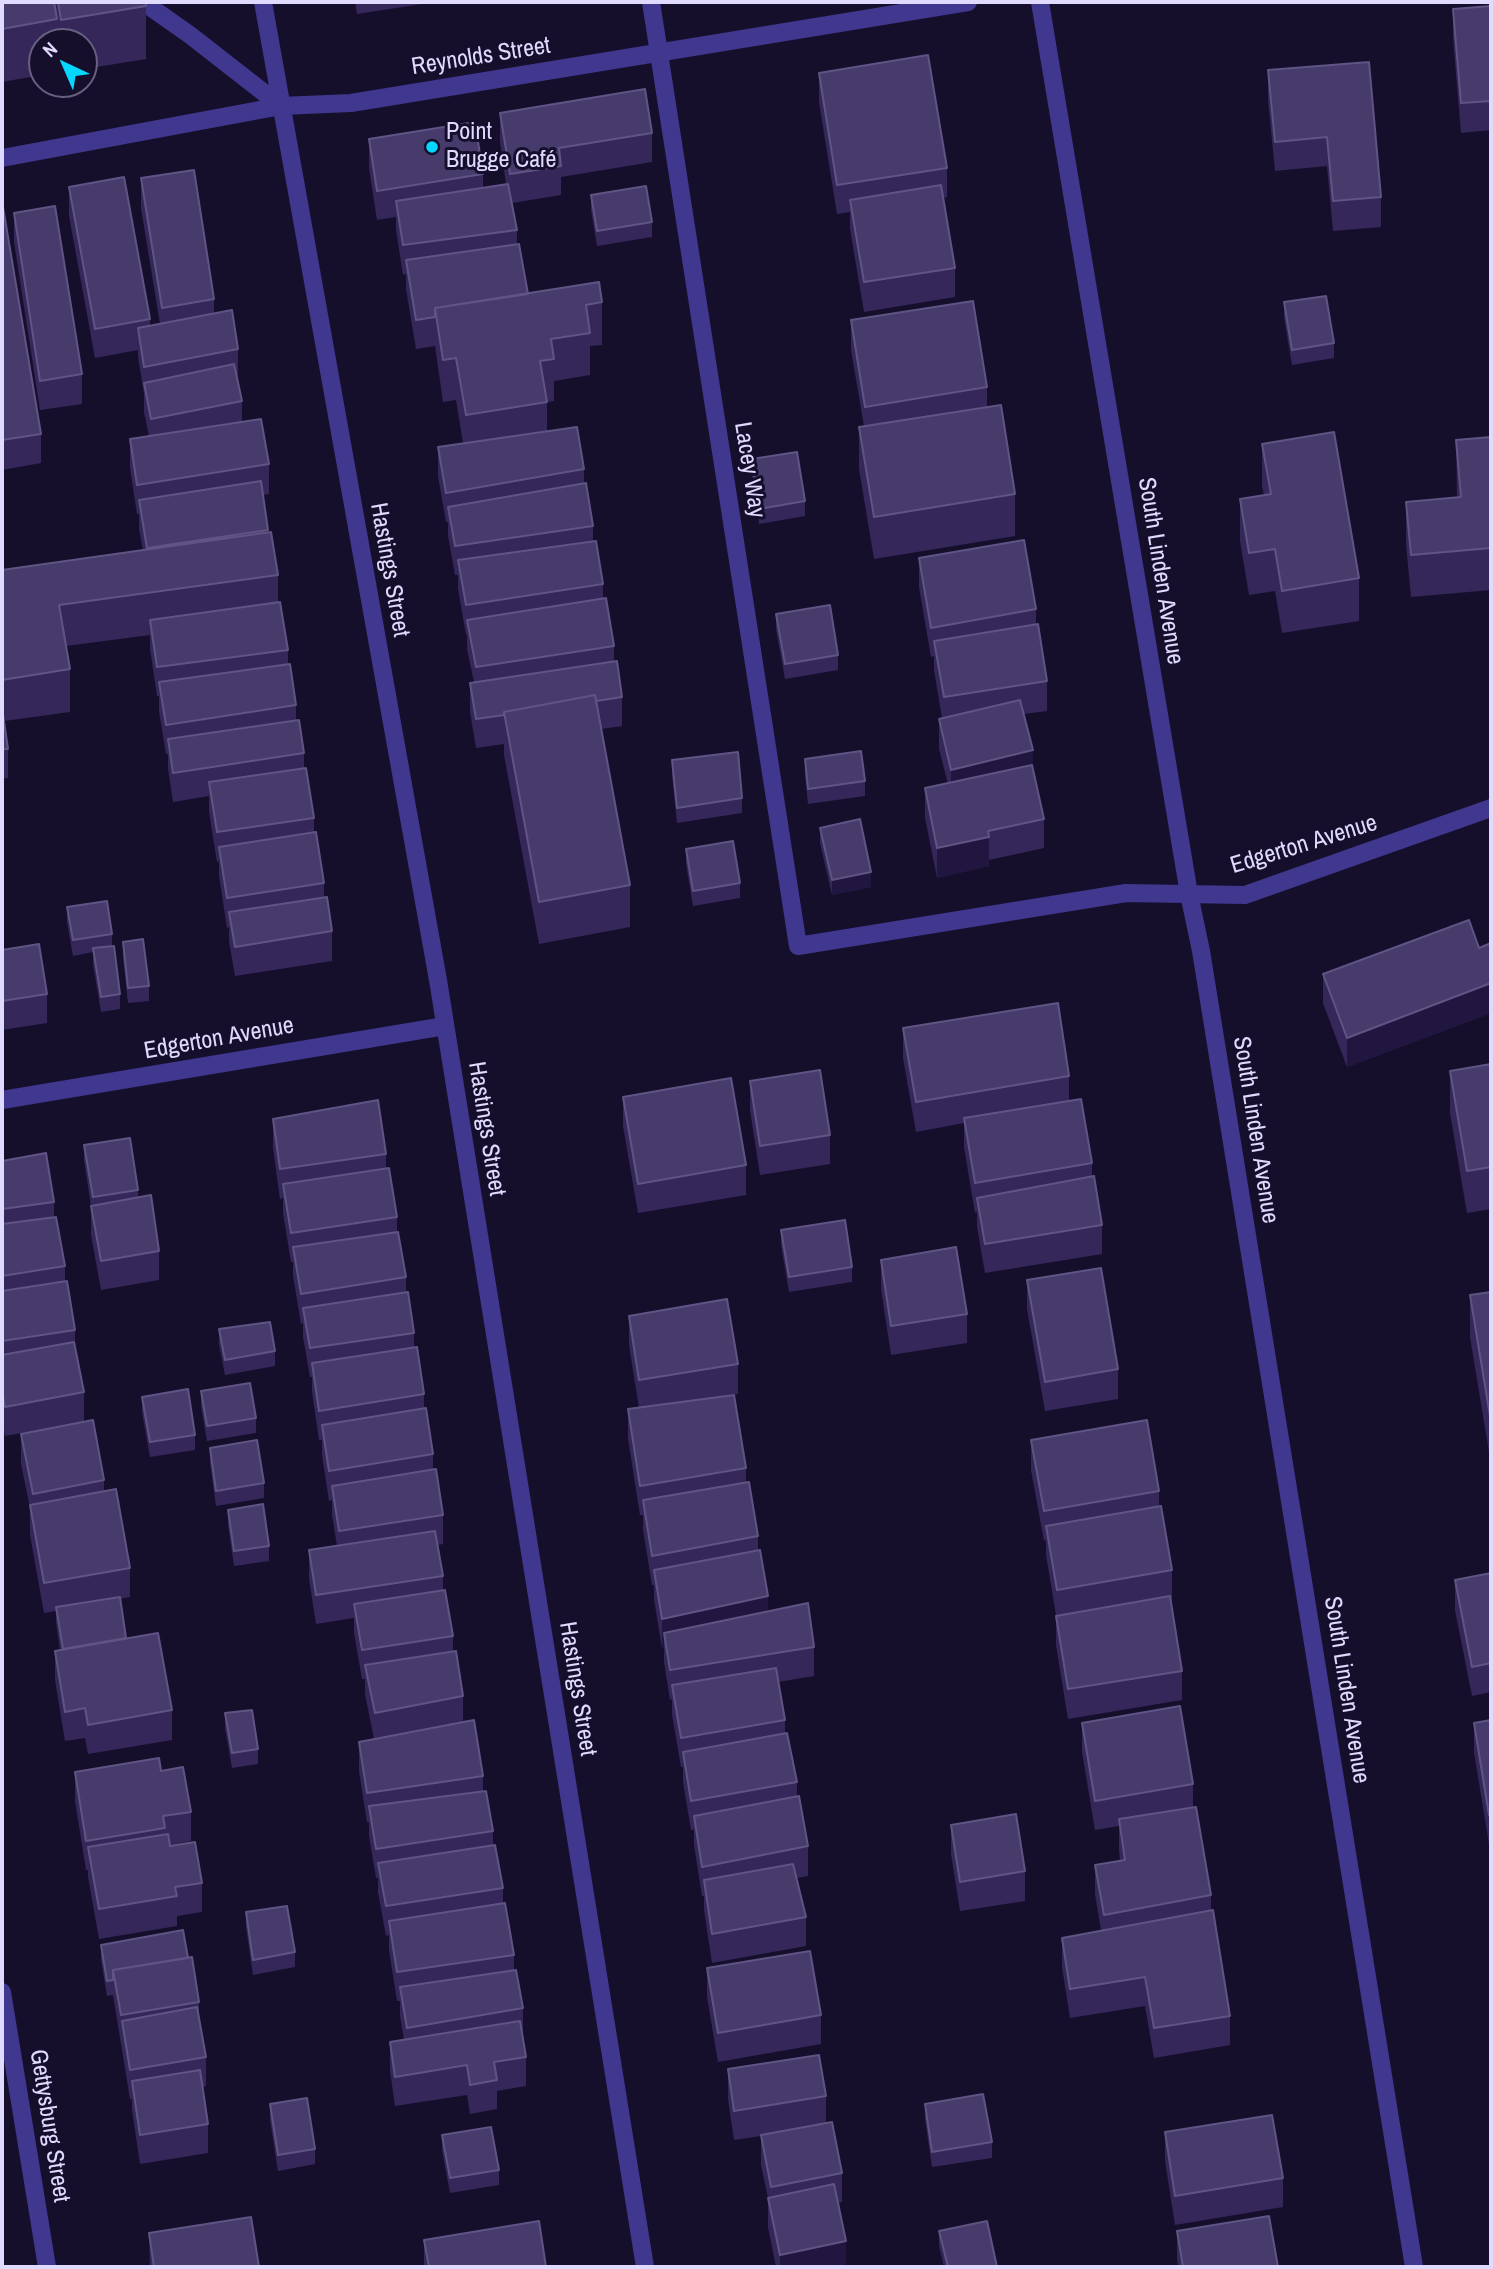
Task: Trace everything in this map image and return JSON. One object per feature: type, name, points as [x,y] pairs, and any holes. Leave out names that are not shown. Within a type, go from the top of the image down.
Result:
[{"type":"street","points":[[143,2],[281,106]]},
{"type":"street","name":"Hastings Street","points":[[263,2],[445,1026],[645,2267]]},
{"type":"street","name":"Lacey Way","points":[[651,2],[798,946]]},
{"type":"street","name":"Reynolds Street","points":[[2,158],[281,106],[351,103],[968,2]]},
{"type":"street","name":"South Linden Avenue","points":[[1040,2],[1189,894],[1201,951],[1414,2267]]},
{"type":"street","name":"Edgerton Avenue","points":[[798,946],[1126,893],[1245,895],[1491,808]]},
{"type":"street","name":"Edgerton Avenue","points":[[2,1100],[445,1026]]},
{"type":"street","name":"Gettysburg Street","points":[[2,1992],[47,2267]]},
{"type":"building","points":[[2,2],[54,2],[57,19],[2,29]]},
{"type":"building","points":[[58,2],[146,2],[146,6],[61,20]]},
{"type":"building","points":[[1491,6],[1491,101],[1461,103],[1453,9]]},
{"type":"building","points":[[928,55],[947,168],[837,185],[819,73]]},
{"type":"building","points":[[1369,62],[1381,197],[1333,201],[1327,137],[1275,142],[1268,70]]},
{"type":"building","points":[[645,89],[652,133],[559,148],[561,166],[510,174],[500,113]]},
{"type":"building","points":[[475,122],[483,174],[377,191],[369,139]]},
{"type":"building","points":[[194,170],[214,299],[162,308],[141,178]]},
{"type":"building","points":[[124,177],[150,319],[95,329],[69,187]]},
{"type":"building","points":[[508,184],[517,230],[403,245],[396,201]]},
{"type":"building","points":[[941,185],[955,268],[864,282],[850,200]]},
{"type":"building","points":[[646,186],[652,222],[597,231],[591,195]]},
{"type":"building","points":[[2,201],[41,434],[2,440]]},
{"type":"building","points":[[55,206],[82,374],[40,381],[14,213]]},
{"type":"building","points":[[519,244],[528,294],[435,308],[435,317],[416,320],[406,260]]},
{"type":"building","points":[[599,282],[602,302],[586,305],[590,333],[551,339],[554,359],[540,361],[547,402],[466,415],[456,358],[443,360],[435,308]]},
{"type":"building","points":[[1326,296],[1334,343],[1292,350],[1284,302]]},
{"type":"building","points":[[973,301],[987,387],[865,407],[851,320]]},
{"type":"building","points":[[232,310],[238,349],[144,367],[138,328]]},
{"type":"building","points":[[234,364],[242,401],[151,419],[144,383]]},
{"type":"building","points":[[1001,405],[1015,494],[874,517],[859,427]]},
{"type":"building","points":[[261,419],[269,464],[137,485],[130,439]]},
{"type":"building","points":[[577,427],[584,469],[446,493],[438,447]]},
{"type":"building","points":[[1334,432],[1359,578],[1282,591],[1275,549],[1249,553],[1240,499],[1271,494],[1262,444]]},
{"type":"building","points":[[1491,437],[1491,548],[1411,555],[1406,502],[1461,497],[1456,440]]},
{"type":"building","points":[[797,452],[805,501],[759,509],[752,459]]},
{"type":"building","points":[[261,481],[268,530],[147,548],[139,500]]},
{"type":"building","points":[[586,483],[593,526],[455,546],[448,507]]},
{"type":"building","points":[[271,532],[278,575],[59,605],[70,669],[2,680],[2,570]]},
{"type":"building","points":[[1024,540],[1036,609],[931,628],[919,558]]},
{"type":"building","points":[[596,541],[603,584],[466,605],[458,560]]},
{"type":"building","points":[[606,598],[614,646],[476,667],[467,620]]},
{"type":"building","points":[[280,602],[288,650],[157,667],[150,620]]},
{"type":"building","points":[[830,605],[838,655],[785,664],[776,614]]},
{"type":"building","points":[[1038,624],[1047,681],[944,697],[934,641]]},
{"type":"building","points":[[617,661],[622,697],[596,701],[595,695],[476,719],[470,683]]},
{"type":"building","points":[[290,664],[296,705],[166,725],[159,682]]},
{"type":"building","points":[[595,695],[630,885],[539,902],[504,712]]},
{"type":"building","points":[[1020,700],[1033,750],[951,770],[939,719]]},
{"type":"building","points":[[2,707],[8,749],[2,749]]},
{"type":"building","points":[[299,720],[304,753],[173,773],[168,739]]},
{"type":"building","points":[[861,751],[865,781],[808,789],[805,759]]},
{"type":"building","points":[[738,752],[742,798],[677,808],[672,760]]},
{"type":"building","points":[[1032,765],[1044,819],[988,831],[989,837],[937,848],[925,788]]},
{"type":"building","points":[[306,768],[314,818],[217,832],[209,782]]},
{"type":"building","points":[[860,819],[871,872],[832,880],[820,828]]},
{"type":"building","points":[[316,832],[324,883],[227,898],[219,847]]},
{"type":"building","points":[[733,841],[740,883],[693,891],[686,849]]},
{"type":"building","points":[[327,897],[332,931],[235,947],[229,912]]},
{"type":"building","points":[[107,901],[112,934],[73,940],[67,907]]},
{"type":"building","points":[[1469,920],[1479,948],[1491,943],[1491,983],[1347,1038],[1323,974]]},
{"type":"building","points":[[143,939],[149,986],[128,988],[123,942]]},
{"type":"building","points":[[39,944],[47,994],[2,1001],[2,950]]},
{"type":"building","points":[[114,946],[120,994],[101,997],[93,948]]},
{"type":"building","points":[[1058,1003],[1069,1076],[916,1102],[903,1028]]},
{"type":"building","points":[[1491,1064],[1491,1167],[1467,1171],[1450,1071]]},
{"type":"building","points":[[820,1070],[830,1135],[760,1146],[750,1081]]},
{"type":"building","points":[[731,1078],[746,1165],[638,1184],[623,1097]]},
{"type":"building","points":[[1081,1099],[1092,1163],[975,1183],[964,1118]]},
{"type":"building","points":[[378,1100],[386,1154],[280,1169],[273,1119]]},
{"type":"building","points":[[130,1138],[138,1190],[93,1197],[84,1145]]},
{"type":"building","points":[[46,1153],[54,1202],[2,1209],[2,1161]]},
{"type":"building","points":[[389,1168],[397,1217],[291,1233],[283,1184]]},
{"type":"building","points":[[1094,1176],[1102,1225],[985,1244],[977,1198]]},
{"type":"building","points":[[151,1195],[159,1251],[101,1261],[91,1206]]},
{"type":"building","points":[[56,1217],[65,1266],[2,1276],[2,1224]]},
{"type":"building","points":[[845,1220],[852,1267],[789,1277],[781,1230]]},
{"type":"building","points":[[398,1232],[406,1277],[301,1294],[293,1247]]},
{"type":"building","points":[[956,1247],[967,1314],[891,1326],[881,1260]]},
{"type":"building","points":[[1101,1268],[1118,1369],[1045,1382],[1027,1280]]},
{"type":"building","points":[[67,1281],[75,1330],[2,1341],[2,1291]]},
{"type":"building","points":[[408,1292],[414,1333],[310,1348],[303,1308]]},
{"type":"building","points":[[1491,1292],[1491,1416],[1490,1416],[1470,1295]]},
{"type":"building","points":[[727,1299],[738,1364],[639,1380],[629,1316]]},
{"type":"building","points":[[270,1322],[275,1351],[225,1360],[219,1329]]},
{"type":"building","points":[[74,1342],[84,1392],[5,1407],[2,1355]]},
{"type":"building","points":[[417,1347],[424,1394],[319,1411],[312,1363]]},
{"type":"building","points":[[250,1383],[256,1418],[207,1426],[201,1391]]},
{"type":"building","points":[[188,1389],[195,1435],[150,1442],[142,1397]]},
{"type":"building","points":[[734,1395],[746,1468],[640,1486],[628,1409]]},
{"type":"building","points":[[426,1408],[433,1454],[329,1471],[322,1425]]},
{"type":"building","points":[[93,1420],[104,1480],[33,1494],[21,1434]]},
{"type":"building","points":[[1147,1420],[1159,1491],[1044,1511],[1031,1440]]},
{"type":"building","points":[[257,1440],[264,1483],[216,1491],[210,1448]]},
{"type":"building","points":[[436,1469],[443,1515],[339,1531],[332,1486]]},
{"type":"building","points":[[749,1482],[758,1536],[652,1556],[643,1500]]},
{"type":"building","points":[[116,1489],[130,1568],[44,1583],[30,1505]]},
{"type":"building","points":[[263,1504],[269,1546],[234,1551],[228,1510]]},
{"type":"building","points":[[1161,1506],[1172,1570],[1057,1590],[1046,1526]]},
{"type":"building","points":[[435,1531],[443,1576],[316,1595],[309,1550]]},
{"type":"building","points":[[760,1550],[768,1596],[662,1619],[654,1570]]},
{"type":"building","points":[[1491,1573],[1491,1663],[1472,1667],[1455,1580]]},
{"type":"building","points":[[445,1590],[453,1636],[362,1650],[354,1604]]},
{"type":"building","points":[[1170,1596],[1182,1671],[1068,1689],[1056,1616]]},
{"type":"building","points":[[120,1597],[126,1638],[63,1649],[56,1607]]},
{"type":"building","points":[[808,1603],[814,1647],[670,1670],[664,1633]]},
{"type":"building","points":[[158,1633],[172,1710],[88,1725],[85,1708],[65,1712],[55,1651]]},
{"type":"building","points":[[456,1651],[463,1696],[375,1713],[365,1665]]},
{"type":"building","points":[[776,1668],[785,1720],[681,1738],[672,1685]]},
{"type":"building","points":[[1180,1706],[1193,1784],[1095,1801],[1082,1723]]},
{"type":"building","points":[[252,1710],[258,1749],[232,1753],[225,1713]]},
{"type":"building","points":[[474,1720],[483,1776],[367,1793],[359,1742]]},
{"type":"building","points":[[1491,1720],[1491,1815],[1489,1815],[1474,1723]]},
{"type":"building","points":[[787,1733],[797,1782],[691,1801],[683,1752]]},
{"type":"building","points":[[159,1758],[161,1771],[183,1767],[191,1812],[163,1816],[165,1828],[86,1841],[75,1772]]},
{"type":"building","points":[[486,1791],[493,1831],[376,1849],[369,1806]]},
{"type":"building","points":[[799,1796],[808,1846],[702,1867],[694,1816]]},
{"type":"building","points":[[1196,1807],[1211,1895],[1104,1915],[1095,1865],[1125,1860],[1119,1819]]},
{"type":"building","points":[[1016,1814],[1025,1871],[960,1882],[951,1825]]},
{"type":"building","points":[[168,1834],[170,1846],[195,1842],[202,1883],[175,1887],[177,1896],[99,1909],[88,1847]]},
{"type":"building","points":[[495,1845],[503,1888],[386,1906],[378,1863]]},
{"type":"building","points":[[793,1864],[806,1917],[712,1934],[704,1880]]},
{"type":"building","points":[[505,1903],[514,1955],[397,1972],[389,1921]]},
{"type":"building","points":[[287,1906],[295,1952],[253,1960],[246,1912]]},
{"type":"building","points":[[1213,1910],[1230,2016],[1154,2028],[1145,1977],[1070,1989],[1062,1938]]},
{"type":"building","points":[[183,1930],[188,1958],[113,1970],[113,1980],[107,1981],[101,1945]]},
{"type":"building","points":[[810,1951],[821,2015],[718,2033],[707,1968]]},
{"type":"building","points":[[192,1957],[199,2002],[121,2015],[113,1970]]},
{"type":"building","points":[[516,1970],[523,2008],[407,2028],[400,1987]]},
{"type":"building","points":[[197,2007],[206,2057],[130,2070],[122,2021]]},
{"type":"building","points":[[520,2021],[526,2057],[494,2062],[497,2080],[470,2085],[467,2065],[395,2077],[390,2042]]},
{"type":"building","points":[[819,2055],[826,2096],[734,2111],[728,2069]]},
{"type":"building","points":[[200,2070],[208,2124],[140,2135],[132,2081]]},
{"type":"building","points":[[983,2094],[992,2142],[932,2152],[925,2104]]},
{"type":"building","points":[[307,2098],[315,2149],[278,2155],[270,2104]]},
{"type":"building","points":[[1272,2115],[1283,2178],[1175,2196],[1165,2132]]},
{"type":"building","points":[[832,2122],[842,2173],[771,2187],[761,2135]]},
{"type":"building","points":[[491,2127],[499,2170],[450,2178],[442,2135]]},
{"type":"building","points":[[834,2184],[846,2241],[780,2255],[768,2198]]},
{"type":"building","points":[[1269,2216],[1278,2267],[1183,2267],[1177,2231]]},
{"type":"building","points":[[251,2217],[259,2267],[154,2267],[149,2233]]},
{"type":"building","points":[[539,2221],[546,2267],[429,2267],[424,2240]]},
{"type":"building","points":[[987,2221],[997,2267],[948,2267],[939,2231]]},
{"type":"place","name":"Point Brugge Café","points":[[432,147]]}]
